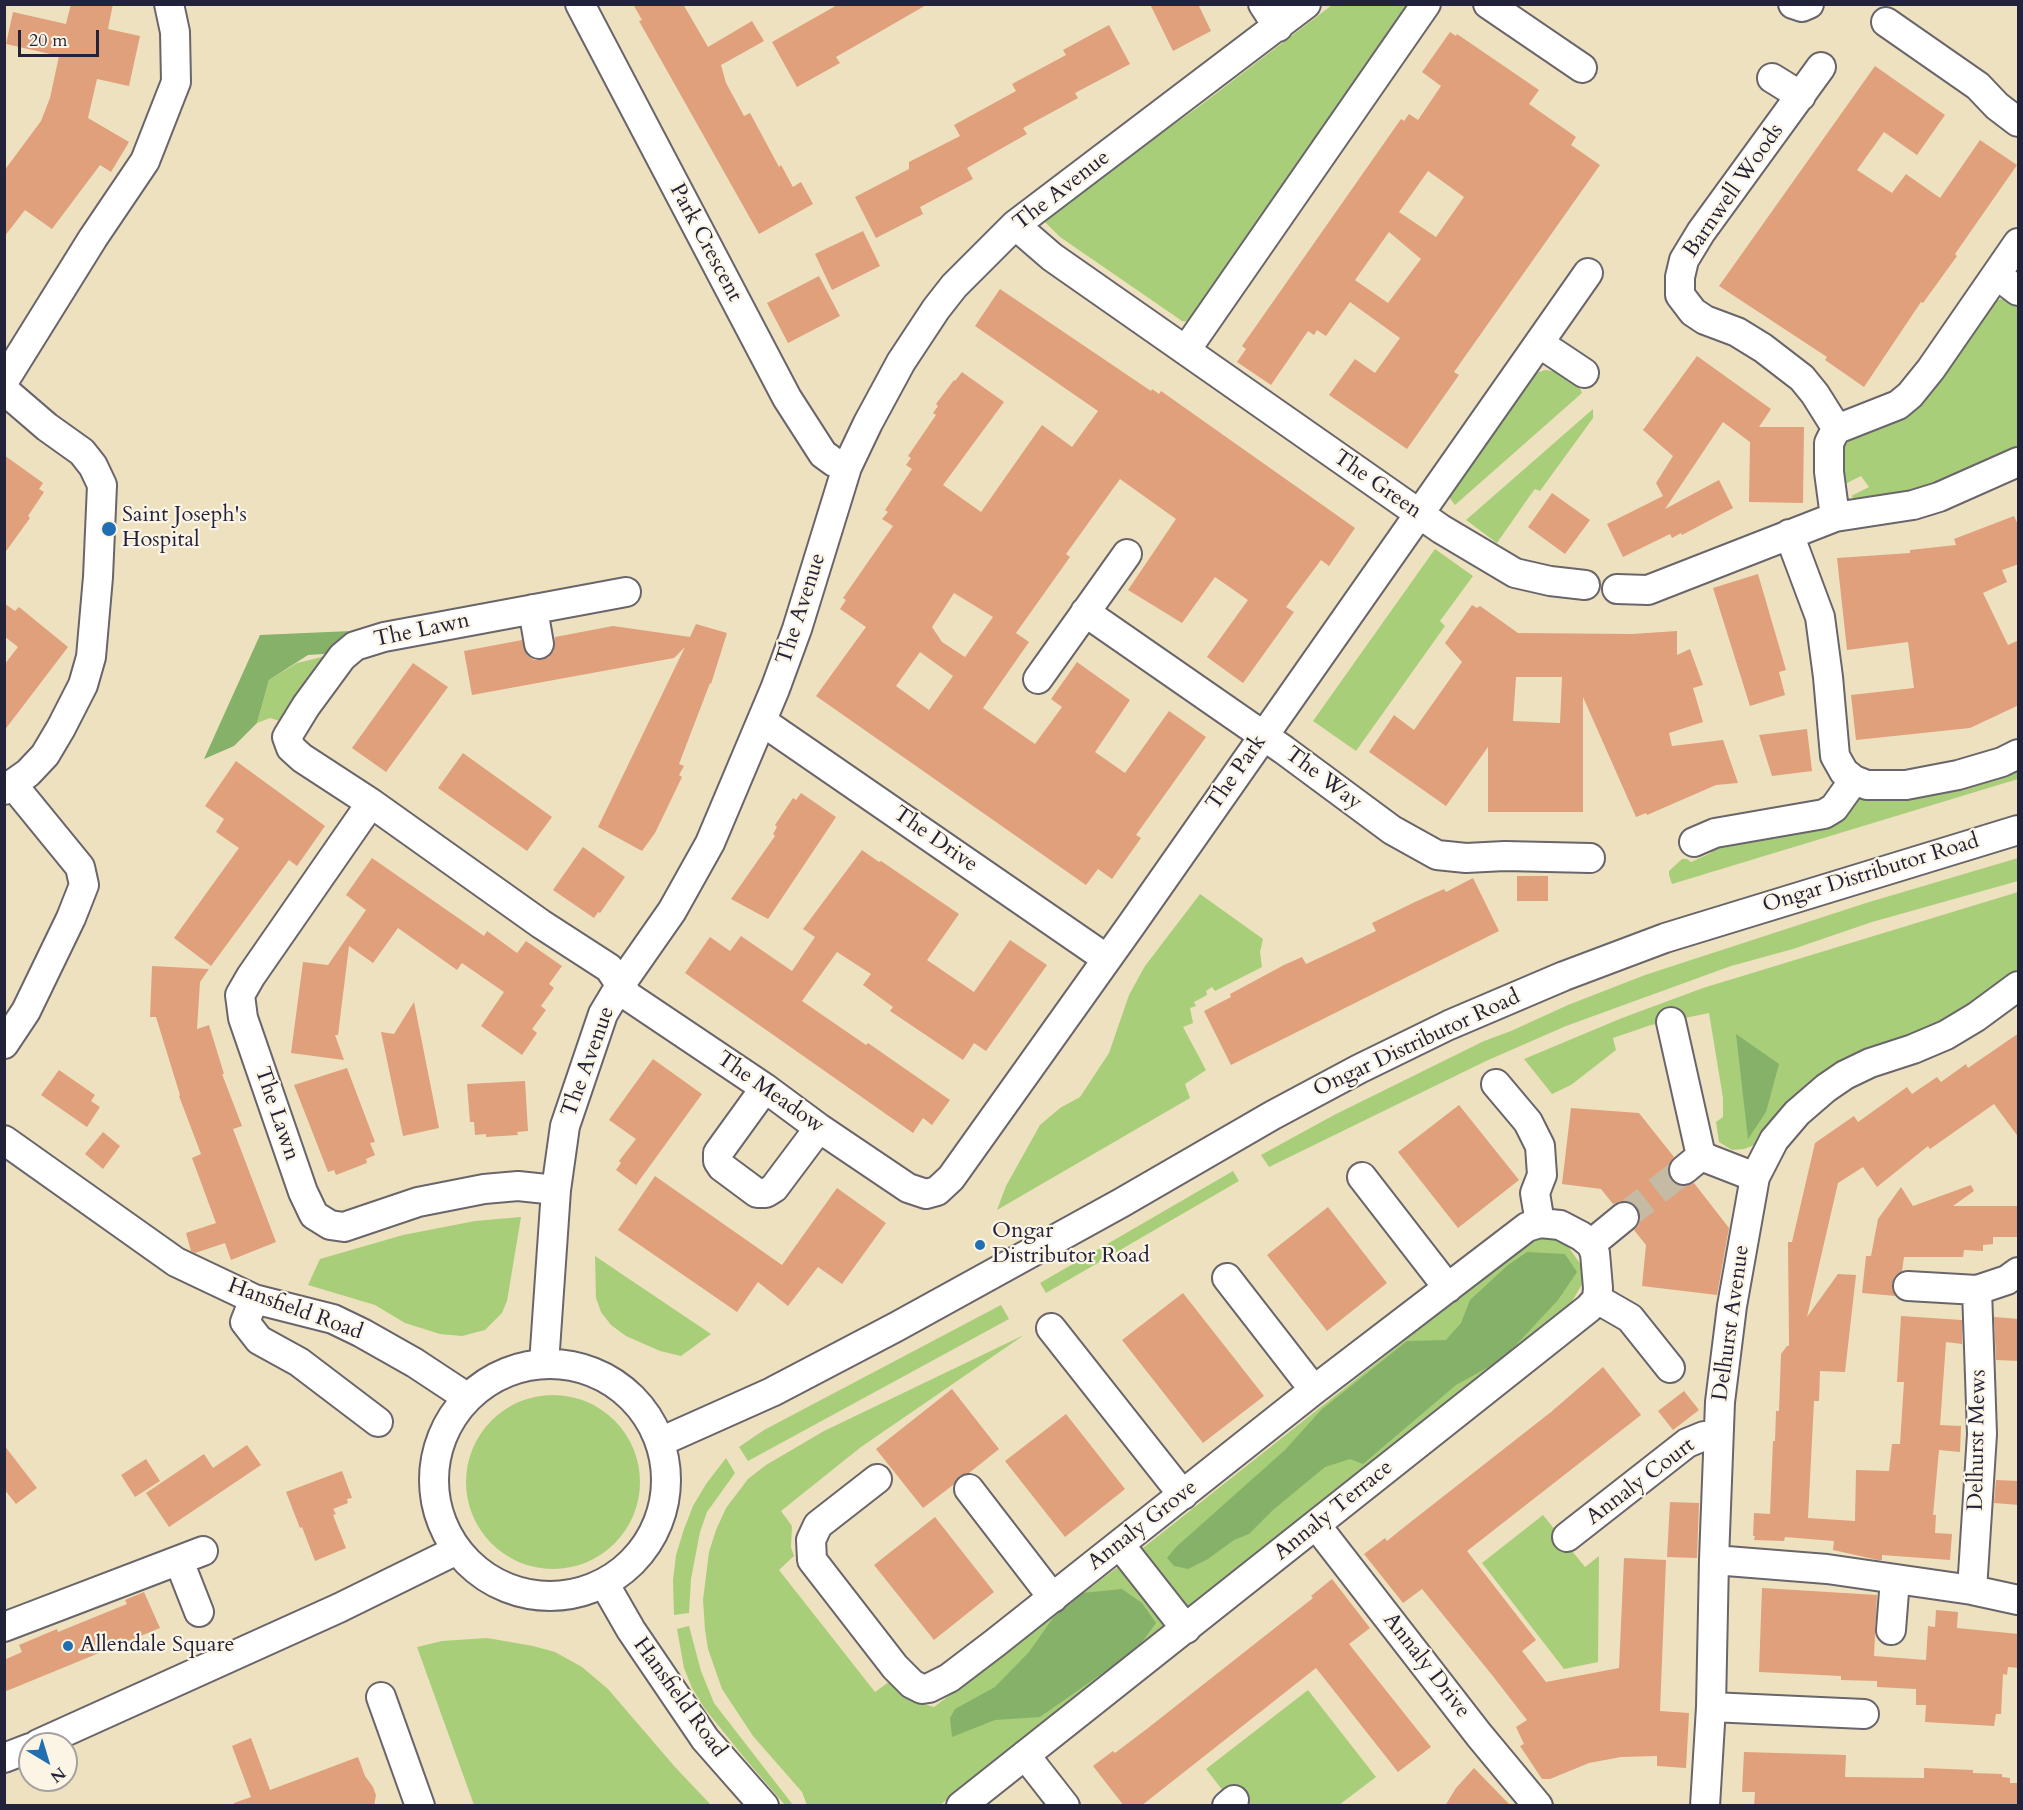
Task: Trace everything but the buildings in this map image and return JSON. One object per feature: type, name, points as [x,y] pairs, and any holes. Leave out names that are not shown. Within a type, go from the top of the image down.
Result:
[{"type":"street","points":[[4,381],[93,238],[145,161],[176,82],[175,32],[170,4]]},
{"type":"street","name":"Park Crescent","points":[[580,4],[787,398],[823,454],[847,467]]},
{"type":"street","name":"The Avenue","points":[[544,1364],[556,1190],[568,1113],[603,1014],[672,911],[710,843],[763,722],[797,629],[847,467],[901,362],[936,309],[961,279],[1015,225],[1270,16],[1306,4]]},
{"type":"street","points":[[1186,350],[1426,4]]},
{"type":"street","points":[[1488,4],[1582,68]]},
{"type":"street","points":[[1793,4],[1802,7],[1809,4]]},
{"type":"street","points":[[1886,22],[1978,86],[1997,106],[2019,122]]},
{"type":"street","name":"Barnwell Woods","points":[[1821,67],[1695,241],[1684,260],[1680,277],[1680,295],[1693,312],[1705,320],[1737,332],[1754,342],[1802,378],[1837,429]]},
{"type":"street","points":[[1772,78],[1801,96]]},
{"type":"street","name":"The Green","points":[[1015,225],[1052,257],[1419,514],[1515,573],[1550,581],[1584,585]]},
{"type":"street","points":[[1835,517],[1829,472],[1829,443],[1837,429],[1898,405],[1910,395],[2008,283],[2019,243]]},
{"type":"street","name":"The Park","points":[[926,1194],[937,1191],[951,1178],[1588,273]]},
{"type":"street","points":[[1539,343],[1584,373]]},
{"type":"street","points":[[4,390],[47,427],[82,452],[93,466],[102,485],[98,577],[91,657],[83,685],[45,754],[28,773],[9,787],[80,867],[84,885],[71,918],[26,1011],[4,1044]]},
{"type":"street","points":[[1617,589],[1648,590],[1835,517],[1913,505],[1940,497],[2019,462]]},
{"type":"street","points":[[1789,534],[1820,617],[1835,756],[1844,772],[1854,780],[1867,785],[1906,785],[1958,775],[2002,762],[2019,754]]},
{"type":"street","points":[[1038,680],[1127,554]]},
{"type":"street","name":"The Lawn","points":[[621,984],[609,968],[541,924],[371,803],[302,758],[291,748],[287,737],[306,706],[342,657],[355,646],[384,637],[626,592]]},
{"type":"street","points":[[533,609],[539,644]]},
{"type":"street","name":"The Way","points":[[1085,612],[1263,736],[1392,830],[1437,855],[1466,858],[1505,856],[1590,858]]},
{"type":"street","name":"The Drive","points":[[763,722],[1107,958]]},
{"type":"street","points":[[1694,842],[1715,833],[1824,814],[1834,808],[1854,780]]},
{"type":"street","name":"The Lawn","points":[[371,803],[240,995],[243,1018],[303,1192],[315,1215],[330,1225],[344,1227],[418,1202],[484,1189],[518,1186],[556,1190]]},
{"type":"street","name":"Ongar Distributor Road","points":[[660,1442],[772,1392],[885,1333],[1111,1209],[1273,1115],[1359,1069],[1449,1025],[1564,976],[1665,938],[2019,830]]},
{"type":"street","name":"The Meadow","points":[[621,984],[628,996],[765,1088],[819,1128],[908,1188],[926,1194]]},
{"type":"street","name":"Delhurst Avenue","points":[[1705,1806],[1711,1707],[1718,1434],[1731,1306],[1755,1178],[1774,1140],[1797,1113],[1826,1088],[1845,1075],[1870,1063],[1946,1035],[2019,986]]},
{"type":"street","points":[[1671,1022],[1692,1163],[1755,1178]]},
{"type":"street","points":[[1496,1084],[1528,1122],[1540,1146],[1542,1175],[1535,1193],[1540,1223],[1572,1229],[1591,1244],[1596,1261],[1599,1288],[1597,1299],[1630,1318],[1670,1368]]},
{"type":"street","points":[[765,1088],[718,1153],[718,1161],[722,1167],[739,1180],[757,1193],[766,1193],[774,1188],[819,1128]]},
{"type":"street","name":"Hansfield Road","points":[[4,1140],[176,1262],[254,1299],[333,1320],[362,1333],[415,1363],[468,1398]]},
{"type":"street","points":[[1362,1177],[1448,1288]]},
{"type":"street","points":[[1591,1244],[1624,1217]]},
{"type":"street","name":"Annaly Grove","points":[[877,1479],[818,1525],[811,1540],[812,1560],[895,1667],[912,1684],[922,1689],[929,1688],[949,1678],[1053,1598],[1314,1390],[1527,1227],[1540,1223]]},
{"type":"street","points":[[1908,1286],[1977,1290],[2007,1280],[2019,1272]]},
{"type":"street","points":[[1227,1278],[1314,1390]]},
{"type":"street","name":"Delhurst Mews","points":[[1972,1590],[1982,1434],[1977,1290]]},
{"type":"street","points":[[254,1299],[245,1322],[259,1340],[299,1362],[378,1422]]},
{"type":"street","name":"Annaly Terrace","points":[[961,1806],[1589,1308],[1597,1299]]},
{"type":"street","points":[[1051,1329],[1183,1495]]},
{"type":"street","points":[[544,1364],[580,1368],[602,1376],[622,1388],[643,1409],[660,1442],[666,1466],[666,1490],[662,1515],[648,1545],[630,1565],[604,1583],[570,1596],[531,1595],[508,1589],[470,1566],[442,1526],[435,1499],[436,1457],[447,1425],[468,1398],[485,1384],[505,1373],[544,1364]]},
{"type":"street","name":"Annaly Court","points":[[1568,1538],[1687,1443],[1704,1436],[1718,1434]]},
{"type":"street","points":[[969,1489],[1053,1598]]},
{"type":"street","name":"Annaly Drive","points":[[1316,1525],[1479,1735],[1538,1806]]},
{"type":"street","points":[[1119,1545],[1186,1629]]},
{"type":"street","points":[[65,1732],[339,1608],[457,1550]]},
{"type":"street","points":[[4,1627],[191,1556],[200,1612]]},
{"type":"street","points":[[1714,1560],[1827,1569],[1972,1590],[2019,1600]]},
{"type":"street","points":[[1891,1630],[1895,1579]]},
{"type":"street","name":"Hansfield Road","points":[[604,1583],[631,1630],[705,1739],[764,1806]]},
{"type":"street","points":[[381,1697],[420,1806]]},
{"type":"street","points":[[1711,1707],[1864,1714]]},
{"type":"street","points":[[1025,1755],[1065,1806]]},
{"type":"green space","points":[[1332,5],[1411,5],[1190,322],[1182,321],[1060,237],[1041,218],[1197,108]]},
{"type":"green space","points":[[2010,297],[2018,304],[2018,450],[1905,496],[1855,499],[1851,496],[1869,487],[1861,476],[1843,485],[1839,458],[1844,446],[1993,301]]},
{"type":"green space","points":[[1545,370],[1560,372],[1579,386],[1582,393],[1455,505],[1448,496],[1533,374]]},
{"type":"green space","points":[[1593,409],[1593,418],[1540,491],[1535,489],[1497,543],[1466,520]]},
{"type":"green space","points":[[1435,549],[1473,576],[1440,621],[1445,626],[1356,751],[1313,721]]},
{"type":"green space","points":[[374,630],[338,653],[308,655],[269,680],[257,723],[234,746],[204,759],[260,635]]},
{"type":"green space","points":[[338,653],[289,724],[270,718],[257,723],[269,680],[297,663]]},
{"type":"green space","points":[[2018,768],[2018,779],[1672,884],[1669,875],[1669,871],[1682,859],[1691,862],[1711,853],[1713,847],[1864,795]]},
{"type":"green space","points":[[2018,858],[2018,881],[1872,922],[1793,949],[1731,966],[1566,1026],[1486,1061],[1269,1167],[1261,1155],[1334,1115],[1484,1041],[1568,1005],[1645,975],[1866,903]]},
{"type":"green space","points":[[2018,892],[2018,969],[1974,1003],[1916,1033],[1865,1049],[1803,1088],[1773,1118],[1762,1142],[1744,1149],[1732,1150],[1719,1142],[1716,1122],[1723,1117],[1723,1098],[1709,1013],[1651,1025],[1613,1038],[1616,1050],[1571,1085],[1552,1094],[1524,1059],[1622,1018],[1703,988]]},
{"type":"green space","points":[[1200,894],[1263,939],[1260,952],[1262,967],[1215,991],[1212,987],[1206,991],[1207,995],[1194,1002],[1196,1006],[1190,1008],[1193,1023],[1183,1027],[1206,1070],[1185,1084],[1190,1098],[997,1210],[1006,1186],[1040,1125],[1060,1108],[1080,1097],[1109,1053],[1129,995],[1145,966]]},
{"type":"green space","points":[[1736,1034],[1779,1064],[1766,1112],[1748,1139]]},
{"type":"green space","points":[[1233,1171],[1239,1181],[1046,1293],[1040,1283]]},
{"type":"green space","points":[[521,1217],[507,1301],[502,1313],[485,1330],[462,1336],[440,1334],[405,1323],[375,1305],[308,1285],[320,1259],[403,1235],[475,1221]]},
{"type":"green space","points":[[1553,1235],[1565,1242],[1583,1268],[1584,1281],[1568,1308],[940,1805],[807,1805],[802,1792],[753,1736],[722,1689],[708,1649],[703,1600],[709,1552],[716,1530],[726,1508],[748,1479],[766,1465],[824,1431],[1024,1335],[861,1447],[781,1511],[792,1526],[791,1547],[794,1556],[779,1570],[875,1692],[893,1679],[927,1705],[934,1707],[1148,1544],[1534,1238]]},
{"type":"green space","points":[[1527,1252],[1565,1254],[1577,1272],[1558,1300],[1503,1359],[1456,1385],[1363,1464],[1350,1459],[1325,1467],[1273,1510],[1249,1534],[1234,1540],[1208,1559],[1188,1569],[1174,1566],[1167,1558],[1176,1547],[1285,1450],[1321,1410],[1407,1341],[1446,1340],[1461,1323],[1470,1300],[1508,1265]]},
{"type":"green space","points":[[595,1256],[711,1334],[681,1356],[660,1351],[626,1336],[611,1325],[601,1312],[596,1298]]},
{"type":"green space","points":[[1001,1305],[1009,1319],[748,1461],[739,1447],[764,1430]]},
{"type":"green space","points":[[553,1395],[586,1402],[601,1410],[614,1421],[625,1434],[633,1449],[640,1482],[633,1515],[625,1530],[614,1543],[601,1554],[586,1562],[553,1569],[520,1562],[505,1554],[492,1543],[481,1530],[473,1515],[466,1482],[473,1449],[481,1434],[492,1421],[505,1410],[520,1402]]},
{"type":"green space","points":[[726,1458],[735,1473],[707,1512],[700,1532],[691,1579],[689,1613],[674,1615],[673,1580],[676,1555],[684,1529],[693,1506],[706,1484]]},
{"type":"green space","points":[[1543,1515],[1585,1567],[1599,1556],[1598,1662],[1564,1669],[1482,1563]]},
{"type":"green space","points":[[1122,1589],[1142,1603],[1156,1623],[1137,1649],[1040,1717],[995,1720],[952,1737],[950,1718],[955,1709],[995,1687],[1029,1652],[1053,1618],[1082,1593]]},
{"type":"green space","points":[[689,1626],[701,1671],[714,1703],[793,1805],[785,1805],[747,1761],[705,1709],[692,1688],[684,1668],[677,1629]]},
{"type":"green space","points":[[487,1638],[555,1652],[582,1667],[608,1689],[711,1805],[474,1805],[417,1647],[442,1641]]},
{"type":"green space","points":[[1308,1690],[1376,1777],[1339,1805],[1235,1806],[1206,1769]]},
{"type":"tunnel","points":[[1624,1217],[1684,1170]]},
{"type":"place","name":"Saint Joseph's Hospital","points":[[109,529]]},
{"type":"place","name":"Ongar Distributor Road","points":[[980,1245]]},
{"type":"place","name":"Allendale Square","points":[[68,1646]]}]
